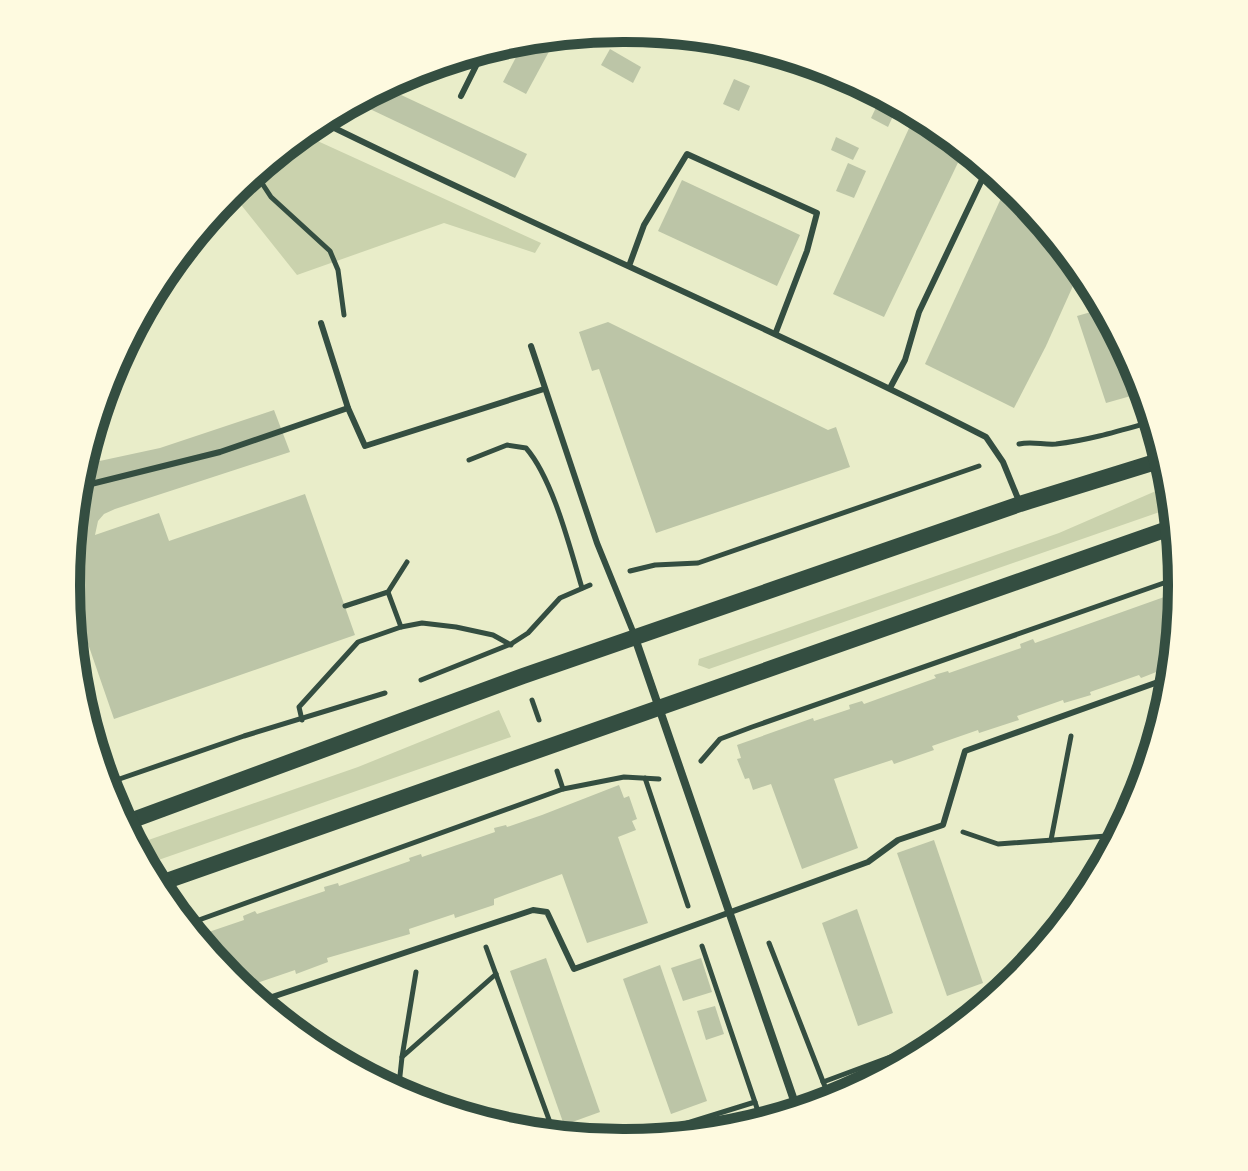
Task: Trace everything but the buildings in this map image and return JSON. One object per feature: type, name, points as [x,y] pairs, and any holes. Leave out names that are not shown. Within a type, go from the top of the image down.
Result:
[{"type":"main road","points":[[134,820],[523,676],[1020,504],[1153,463]]},
{"type":"main road","points":[[168,880],[1164,530]]},
{"type":"street","points":[[635,638],[794,1101]]},
{"type":"lane","points":[[461,96],[478,63]]},
{"type":"lane","points":[[333,127],[442,181],[776,332],[986,437],[1003,462],[1020,504]]},
{"type":"lane","points":[[629,266],[644,225],[687,154],[774,193],[817,213],[807,251],[776,332]]},
{"type":"lane","points":[[890,388],[905,360],[919,312],[983,178]]},
{"type":"lane","points":[[321,323],[348,408],[365,446],[544,389]]},
{"type":"lane","points":[[531,346],[610,578],[635,638]]},
{"type":"lane","points":[[90,485],[220,452],[348,408]]},
{"type":"lane","points":[[270,998],[533,910],[547,912],[574,969],[868,862],[898,840],[943,825],[965,751],[1159,682]]},
{"type":"path","points":[[261,182],[271,197],[330,251],[338,270],[344,316]]},
{"type":"path","points":[[1021,443],[1058,444],[1095,438],[1143,424]]},
{"type":"path","points":[[469,460],[507,445],[526,448],[537,460],[582,588]]},
{"type":"path","points":[[635,569],[698,563],[976,467]]},
{"type":"path","points":[[345,606],[388,592],[407,562]]},
{"type":"path","points":[[695,768],[720,739],[1168,582]]},
{"type":"path","points":[[413,683],[511,644],[528,633],[560,598],[590,585]]},
{"type":"path","points":[[388,592],[401,627]]},
{"type":"path","points":[[302,720],[299,707],[358,642],[422,623],[493,635],[511,644]]},
{"type":"path","points":[[117,780],[244,736],[399,689]]},
{"type":"path","points":[[530,697],[542,726]]},
{"type":"path","points":[[1051,840],[1075,711]]},
{"type":"path","points":[[702,761],[707,775]]},
{"type":"path","points":[[556,766],[563,789]]},
{"type":"path","points":[[197,921],[563,789],[624,777],[662,779]]},
{"type":"path","points":[[645,778],[758,1112]]},
{"type":"path","points":[[943,825],[998,844],[1106,836]]},
{"type":"path","points":[[753,903],[826,1090]]},
{"type":"path","points":[[479,927],[550,1124]]},
{"type":"path","points":[[399,1080],[418,958]]},
{"type":"path","points":[[402,1057],[496,974]]},
{"type":"path","points":[[823,1082],[900,1053]]},
{"type":"path","points":[[678,1126],[755,1102]]},
{"type":"green space","points":[[314,139],[541,243],[535,253],[444,223],[297,275],[239,202]]},
{"type":"green space","points":[[1159,490],[1162,511],[709,669],[698,665],[699,659],[1059,533]]},
{"type":"green space","points":[[499,710],[511,737],[156,861],[145,841],[358,767]]}]
